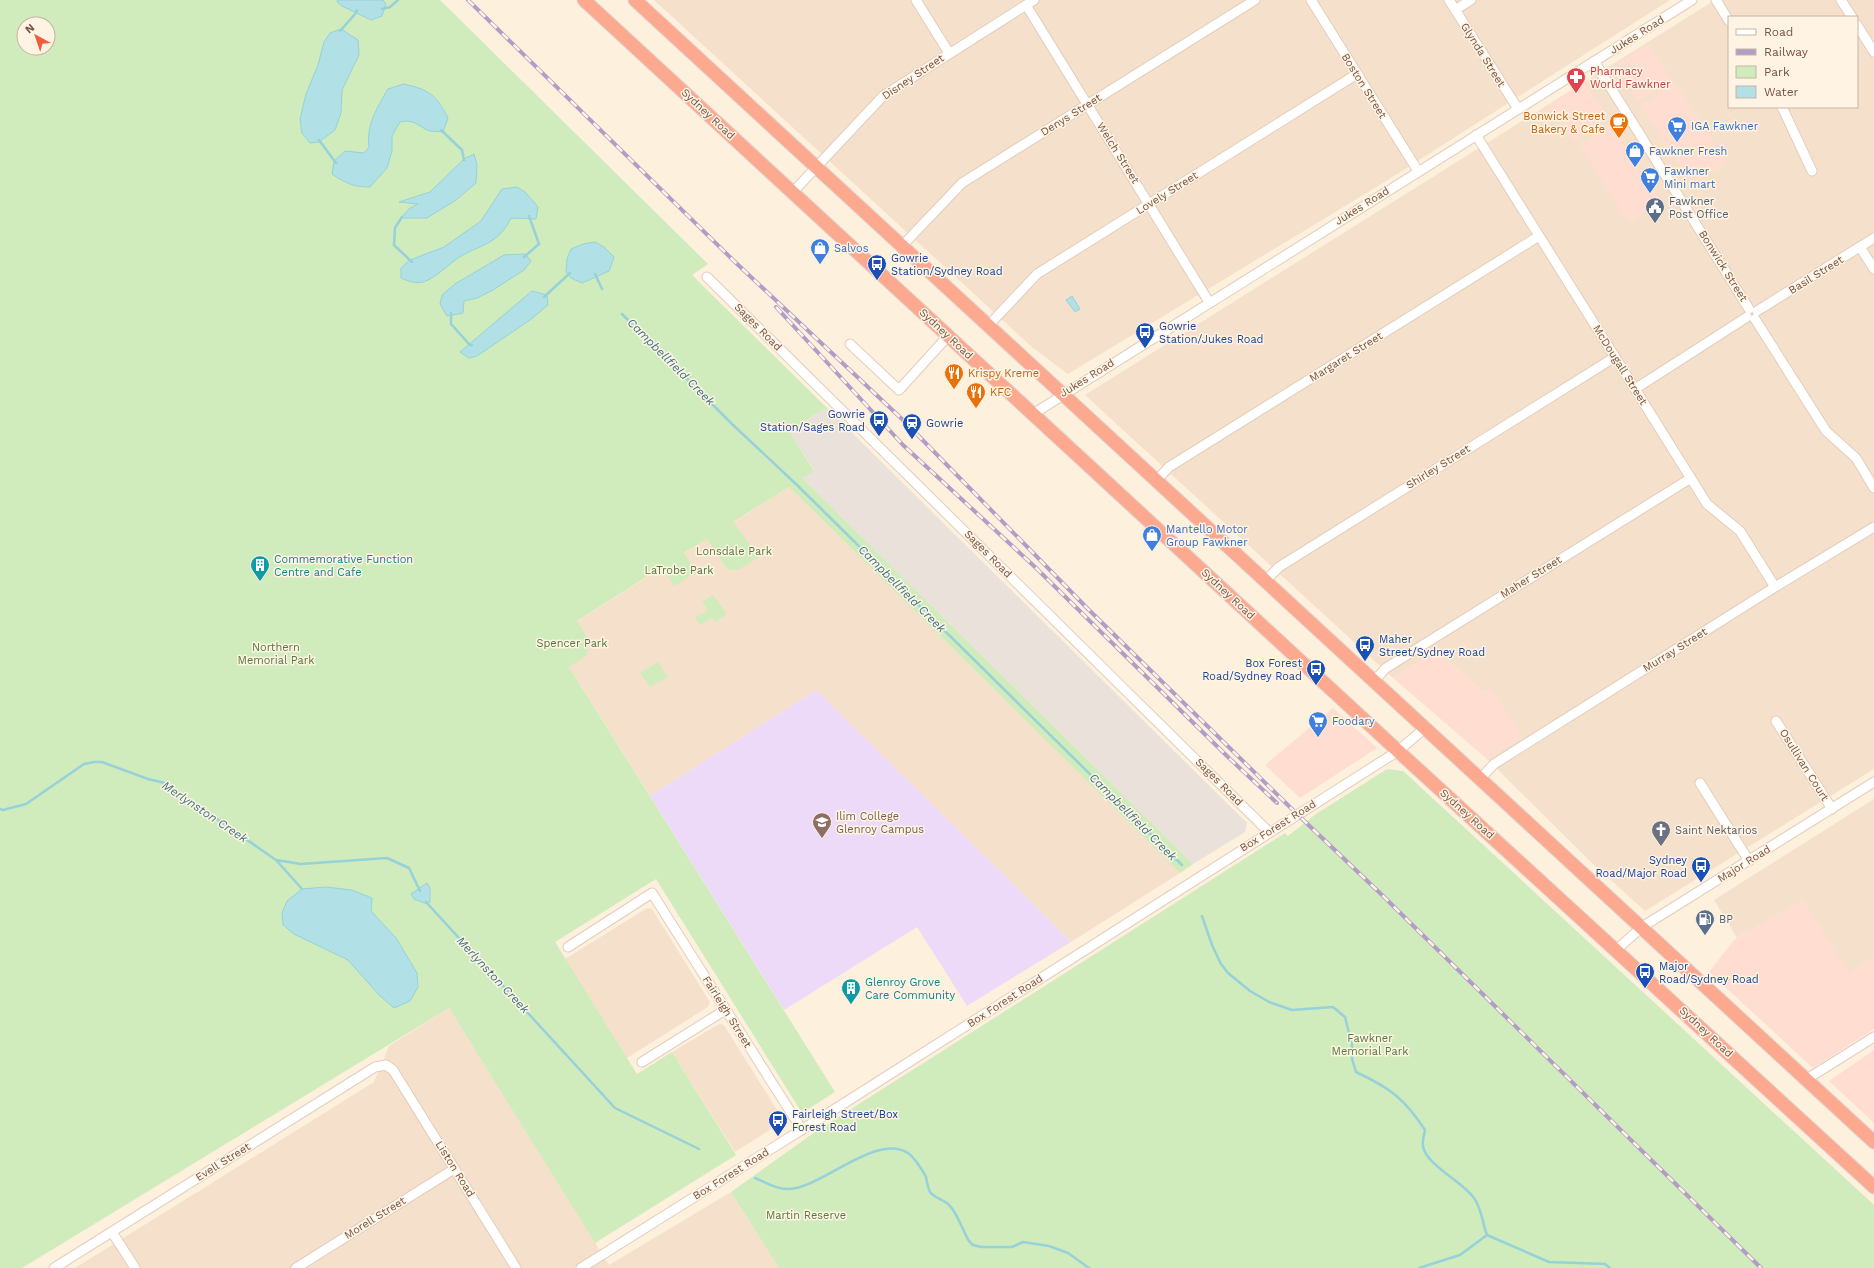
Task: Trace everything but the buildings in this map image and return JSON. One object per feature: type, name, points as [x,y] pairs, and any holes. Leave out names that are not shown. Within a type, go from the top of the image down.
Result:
[{"type":"highway","name":"Sydney Road","points":[[584,0],[1398,751],[1874,1187]]},
{"type":"highway","points":[[635,0],[1874,1142]]},
{"type":"street","points":[[916,0],[949,53]]},
{"type":"street","name":"Disney Street","points":[[792,192],[883,96],[1034,0]]},
{"type":"street","name":"Denys Street","points":[[902,246],[958,186],[1255,0]]},
{"type":"street","name":"Boston Street","points":[[1310,0],[1418,171]]},
{"type":"street","name":"Glynda Street","points":[[1449,0],[1518,109]]},
{"type":"street","points":[[1455,10],[1471,0]]},
{"type":"street","name":"Jukes Road","points":[[1033,414],[1062,394],[1692,0]]},
{"type":"street","points":[[1716,0],[1728,19]]},
{"type":"street","points":[[1841,0],[1851,16]]},
{"type":"street","name":"Welch Street","points":[[1026,5],[1209,302]]},
{"type":"street","points":[[1858,27],[1874,52]]},
{"type":"street","name":"Bonwick Street","points":[[1594,61],[1826,431],[1856,458],[1874,488]]},
{"type":"street","name":"Lovely Street","points":[[988,326],[1037,274],[1357,74]]},
{"type":"street","points":[[1782,108],[1812,171]]},
{"type":"street","name":"McDougall Street","points":[[1476,135],[1707,504],[1740,531],[1775,587]]},
{"type":"street","name":"Margaret Street","points":[[1156,481],[1169,467],[1539,236]]},
{"type":"street","name":"Basil Street","points":[[1635,389],[1874,238]]},
{"type":"street","points":[[1860,246],[1874,269]]},
{"type":"street","name":"Sages Road","points":[[707,277],[1270,832]]},
{"type":"street","points":[[850,344],[899,390],[948,336]]},
{"type":"street","name":"Shirley Street","points":[[1265,581],[1278,567],[1615,357]]},
{"type":"street","name":"Maher Street","points":[[1374,681],[1386,668],[1691,478]]},
{"type":"street","name":"Murray Street","points":[[1480,779],[1494,764],[1775,587],[1874,527]]},
{"type":"street","name":"Osullivan Court","points":[[1776,721],[1832,809]]},
{"type":"street","name":"Box Forest Road","points":[[581,1268],[802,1130],[1398,751],[1425,728]]},
{"type":"street","name":"Major Road","points":[[1616,950],[1642,927],[1874,782]]},
{"type":"street","points":[[1700,784],[1749,861]]},
{"type":"street","name":"Fairleigh Street","points":[[568,947],[652,893],[802,1130]]},
{"type":"street","points":[[642,1062],[725,1010]]},
{"type":"street","points":[[1807,1079],[1874,1037]]},
{"type":"street","name":"Evell Street","points":[[54,1268],[375,1067],[386,1065],[393,1070]]},
{"type":"street","name":"Liston Road","points":[[393,1070],[516,1268]]},
{"type":"street","name":"Morell Street","points":[[296,1268],[454,1169]]},
{"type":"street","points":[[112,1232],[135,1268]]},
{"type":"shaded area","points":[[654,0],[1670,0],[1383,183],[1068,374],[1033,348]]},
{"type":"shaded area","points":[[1715,0],[1874,0],[1874,769],[1645,911],[1592,863],[1487,759],[1522,737],[1484,692],[1436,651],[1393,678],[1085,395]]},
{"type":"shaded area","points":[[1649,44],[1672,80],[1638,101],[1615,66]]},
{"type":"shaded area","points":[[1584,81],[1609,119],[1572,142],[1549,105]]},
{"type":"shaded area","points":[[1675,82],[1724,159],[1721,166],[1692,184],[1641,106]]},
{"type":"shaded area","points":[[1613,124],[1661,201],[1631,221],[1626,219],[1580,145]]},
{"type":"shaded area","points":[[824,409],[829,410],[1247,823],[1245,832],[1193,864],[802,478],[814,470],[789,431]]},
{"type":"shaded area","points":[[789,487],[1180,873],[1071,942],[816,690],[650,796],[551,638]]},
{"type":"shaded area","points":[[1436,651],[1484,692],[1491,688],[1522,737],[1487,759],[1393,678]]},
{"type":"shaded area","name":"Ilim College Glenroy Campus","points":[[816,690],[1071,942],[967,1006],[917,927],[784,1010],[650,796]]},
{"type":"shaded area","points":[[1333,708],[1377,748],[1300,798],[1265,765]]},
{"type":"shaded area","points":[[1874,799],[1874,957],[1848,974],[1802,901],[1737,938],[1714,900]]},
{"type":"shaded area","points":[[1803,900],[1849,973],[1874,957],[1874,1029],[1813,1068],[1709,972],[1734,940]]},
{"type":"shaded area","points":[[647,908],[652,909],[710,1002],[708,1007],[627,1058],[565,959]]},
{"type":"shaded area","points":[[449,1008],[609,1265],[731,1192],[779,1268],[75,1268],[374,1082],[389,1046]]},
{"type":"shaded area","points":[[719,1024],[724,1025],[784,1121],[735,1152],[672,1052]]},
{"type":"shaded area","points":[[1874,1050],[1874,1123],[1829,1081]]},
{"type":"green space","name":"Northern Memorial Park","points":[[0,0],[440,0],[708,264],[692,275],[829,410],[824,409],[789,431],[814,471],[802,478],[1193,864],[1180,873],[789,487],[733,522],[759,557],[738,570],[727,569],[707,539],[684,553],[696,572],[674,586],[662,567],[577,621],[589,640],[587,655],[569,667],[835,1092],[802,1113],[656,879],[555,942],[637,1074],[672,1052],[736,1155],[595,1243],[449,1008],[22,1268],[0,1268]]},
{"type":"green space","points":[[713,595],[727,614],[716,622],[712,618],[700,625],[695,618],[708,610],[702,602]]},
{"type":"green space","points":[[658,662],[668,677],[650,687],[640,673]]},
{"type":"green space","name":"Fawkner Memorial Park","points":[[1387,769],[1403,771],[1874,1205],[1874,1268],[779,1268],[731,1192],[815,1132],[1285,833],[1288,836],[1316,814]]},
{"type":"water","points":[[338,0],[383,0],[386,4],[382,16],[371,20],[342,6],[337,2]]},
{"type":"water","points":[[341,29],[358,40],[359,55],[342,90],[341,113],[335,130],[319,142],[310,143],[302,133],[300,119],[306,94],[318,65],[324,42],[330,33]]},
{"type":"water","points":[[404,84],[426,91],[436,99],[448,118],[443,132],[429,131],[408,121],[400,122],[392,136],[392,151],[387,168],[370,187],[350,184],[332,174],[334,161],[345,151],[364,153],[369,147],[369,131],[373,117],[380,103],[388,89]]},
{"type":"water","points":[[474,154],[477,165],[476,183],[456,200],[427,218],[401,218],[410,208],[418,204],[399,202],[430,192],[464,159]]},
{"type":"water","points":[[517,187],[525,192],[538,207],[536,219],[511,218],[496,238],[461,256],[437,275],[425,282],[408,281],[401,278],[401,268],[410,260],[444,247],[481,221],[502,189]]},
{"type":"water","points":[[595,242],[604,247],[614,257],[609,271],[582,283],[571,278],[566,272],[567,259],[571,249],[583,244]]},
{"type":"water","points":[[525,254],[531,261],[524,270],[493,290],[477,298],[464,301],[463,313],[447,316],[440,304],[442,295],[455,284],[504,255]]},
{"type":"water","points":[[532,291],[547,295],[548,305],[530,320],[477,356],[469,358],[460,352]]},
{"type":"water","points":[[1072,296],[1080,309],[1075,312],[1066,300]]},
{"type":"water","points":[[427,883],[430,888],[430,902],[427,904],[414,899],[411,894]]},
{"type":"water","points":[[326,887],[352,890],[372,898],[371,911],[396,938],[417,973],[418,987],[410,1001],[394,1008],[379,995],[348,960],[294,934],[283,925],[282,913],[287,901],[302,889]]},
{"type":"waterway","points":[[382,9],[390,7],[398,0]]},
{"type":"waterway","name":"Campbellfield Creek","points":[[340,31],[357,10]]},
{"type":"waterway","name":"Campbellfield Creek","points":[[441,130],[462,150],[464,160]]},
{"type":"waterway","name":"Campbellfield Creek","points":[[319,140],[336,163]]},
{"type":"waterway","name":"Campbellfield Creek","points":[[524,257],[539,244],[529,216]]},
{"type":"waterway","name":"Campbellfield Creek","points":[[402,217],[395,228],[394,245],[412,262]]},
{"type":"waterway","name":"Campbellfield Creek","points":[[544,297],[570,273]]},
{"type":"waterway","name":"Campbellfield Creek","points":[[595,274],[602,289]]},
{"type":"waterway","name":"Campbellfield Creek","points":[[451,313],[451,324],[470,345],[472,345]]},
{"type":"waterway","name":"Campbellfield Creek","points":[[622,314],[732,424],[797,485],[1182,865]]},
{"type":"waterway","name":"Merlynston Creek","points":[[0,809],[3,810],[26,804],[84,764],[102,762],[148,779],[165,783],[276,860],[302,889]]},
{"type":"waterway","name":"Merlynston Creek","points":[[276,860],[301,864],[387,858],[409,868],[420,891]]},
{"type":"waterway","name":"Merlynston Creek","points":[[426,902],[615,1108],[699,1149]]},
{"type":"waterway","name":"Campbellfield Creek","points":[[1202,916],[1212,945],[1221,964],[1228,973],[1250,991],[1269,1002],[1292,1010],[1333,1007],[1345,1017],[1352,1045],[1352,1059],[1356,1072],[1387,1089],[1410,1110],[1425,1130],[1423,1138],[1425,1153],[1437,1166],[1469,1192],[1474,1198],[1477,1202],[1487,1235]]},
{"type":"waterway","name":"Merlynston Creek","points":[[755,1178],[782,1189],[799,1187],[864,1156],[880,1150],[895,1149],[908,1153],[916,1161],[926,1177],[930,1192],[953,1209],[969,1241],[973,1245],[981,1247],[1012,1247],[1023,1242],[1049,1246],[1068,1253],[1089,1268]]},
{"type":"waterway","name":"Merlynston Creek","points":[[1419,1268],[1460,1255],[1487,1235],[1549,1262],[1605,1264],[1610,1268]]},
{"type":"railway","points":[[468,0],[734,261],[903,420],[1087,608],[1297,814],[1382,895],[1761,1268]]},
{"type":"railway","points":[[776,307],[903,445],[1035,567],[1229,758],[1277,803]]},
{"type":"place","name":"Pharmacy World Fawkner","points":[[1576,94]]},
{"type":"place","name":"Bonwick Street Bakery & Cafe","points":[[1619,139]]},
{"type":"place","name":"IGA Fawkner","points":[[1677,143]]},
{"type":"place","name":"Fawkner Fresh","points":[[1635,168]]},
{"type":"place","name":"Fawkner Mini mart","points":[[1650,194]]},
{"type":"place","name":"Fawkner Post Office","points":[[1655,224]]},
{"type":"place","name":"Salvos","points":[[820,265]]},
{"type":"place","name":"Gowrie Station/Sydney Road","points":[[877,281]]},
{"type":"place","name":"Gowrie Station/Jukes Road","points":[[1145,349]]},
{"type":"place","name":"Krispy Kreme","points":[[954,390]]},
{"type":"place","name":"KFC","points":[[976,409]]},
{"type":"place","name":"Gowrie Station/Sages Road","points":[[879,437]]},
{"type":"place","name":"Gowrie","points":[[912,440]]},
{"type":"place","name":"Mantello Motor Group Fawkner","points":[[1152,552]]},
{"type":"place","name":"Commemorative Function Centre and Cafe","points":[[260,582]]},
{"type":"place","name":"Maher Street/Sydney Road","points":[[1365,662]]},
{"type":"place","name":"Box Forest Road/Sydney Road","points":[[1316,686]]},
{"type":"place","name":"Foodary","points":[[1318,738]]},
{"type":"place","name":"Ilim College Glenroy Campus","points":[[822,839]]},
{"type":"place","name":"Saint Nektarios","points":[[1661,847]]},
{"type":"place","name":"Sydney Road/Major Road","points":[[1701,883]]},
{"type":"place","name":"BP","points":[[1705,936]]},
{"type":"place","name":"Major Road/Sydney Road","points":[[1645,989]]},
{"type":"place","name":"Glenroy Grove Care Community","points":[[851,1005]]},
{"type":"place","name":"Fairleigh Street/Box Forest Road","points":[[778,1137]]},
{"type":"park label","name":"Lonsdale Park","points":[[734,551]]},
{"type":"park label","name":"LaTrobe Park","points":[[679,570]]},
{"type":"park label","name":"Spencer Park","points":[[572,643]]},
{"type":"park label","name":"Martin Reserve","points":[[806,1215]]}]
